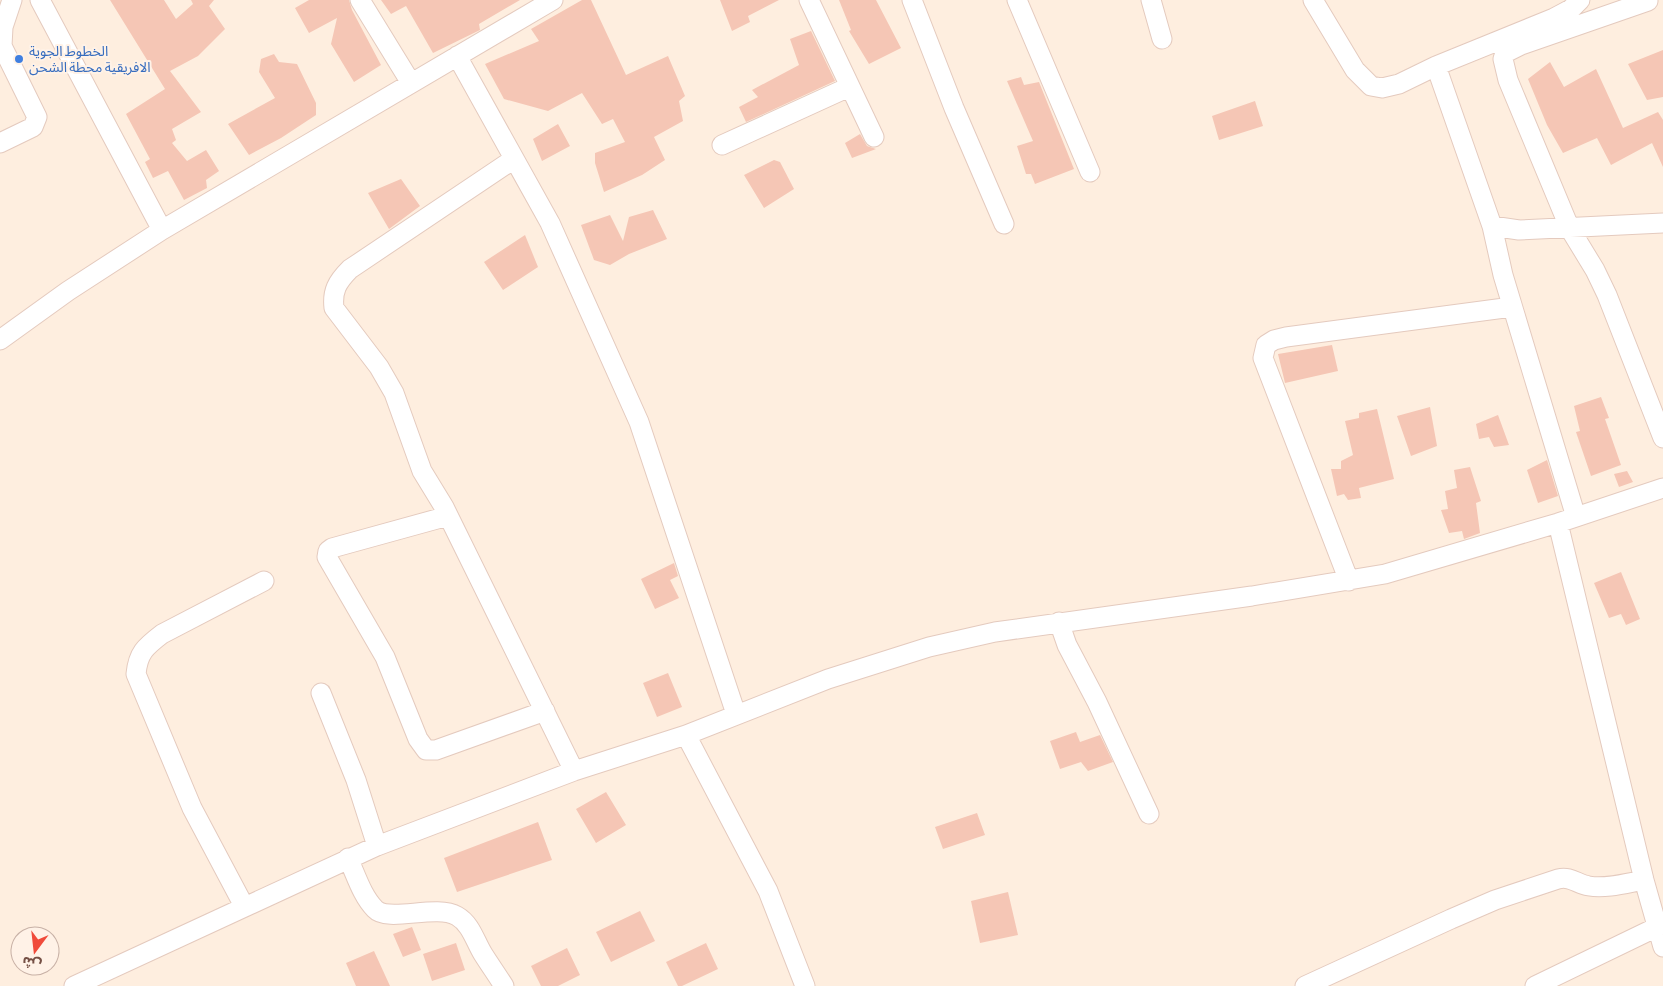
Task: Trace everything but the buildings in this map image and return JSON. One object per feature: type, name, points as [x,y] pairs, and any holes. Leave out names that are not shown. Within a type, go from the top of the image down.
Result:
[{"type":"street","points":[[0,143],[33,127],[37,117],[2,53],[1,28],[12,0]]},
{"type":"street","points":[[40,0],[162,230]]},
{"type":"street","points":[[360,0],[411,83]]},
{"type":"street","points":[[0,340],[68,291],[162,230],[553,0]]},
{"type":"street","points":[[809,0],[874,137]]},
{"type":"street","points":[[912,0],[954,108],[1004,224]]},
{"type":"street","points":[[1017,0],[1090,172]]},
{"type":"street","points":[[1151,0],[1162,39]]},
{"type":"street","points":[[1313,0],[1355,70],[1371,86],[1382,88],[1399,84],[1436,66],[1554,18],[1571,9],[1580,0]]},
{"type":"street","points":[[1648,1],[1521,45],[1505,53],[1503,59],[1508,80],[1570,229],[1595,270],[1607,295],[1663,438]]},
{"type":"street","points":[[457,56],[550,223],[639,422],[736,714]]},
{"type":"street","points":[[1436,66],[1492,226],[1512,307],[1576,517]]},
{"type":"street","points":[[722,145],[850,87]]},
{"type":"street","points":[[514,159],[350,269],[335,287],[333,297],[334,308],[379,368],[394,393],[422,471],[448,516],[574,771]]},
{"type":"street","points":[[1492,226],[1505,230],[1519,230],[1663,223]]},
{"type":"street","points":[[1349,581],[1263,358],[1266,345],[1286,337],[1512,307]]},
{"type":"street","points":[[74,986],[377,846],[574,771],[686,735],[828,679],[929,647],[995,632],[1349,581],[1385,574],[1446,558],[1663,488]]},
{"type":"street","points":[[448,516],[332,548],[328,551],[327,557],[385,657],[418,739],[426,750],[436,750],[545,711]]},
{"type":"street","points":[[1558,523],[1652,890],[1657,927],[1663,947]]},
{"type":"street","points":[[244,906],[192,808],[136,674],[138,659],[147,646],[162,634],[264,581]]},
{"type":"street","points":[[1059,622],[1067,645],[1097,702],[1149,814]]},
{"type":"street","points":[[321,693],[356,780],[377,846]]},
{"type":"street","points":[[686,735],[768,891],[806,986]]},
{"type":"street","points":[[348,858],[362,890],[376,911],[383,914],[429,911],[449,912],[458,917],[468,926],[482,953],[504,986]]},
{"type":"street","points":[[1305,986],[1468,911],[1558,879],[1566,877],[1589,886],[1616,885],[1652,890]]},
{"type":"street","points":[[1535,986],[1657,927]]},
{"type":"place","name":"الخطوط الجوية الافريقية محطة الشحن","points":[[19,59]]}]
